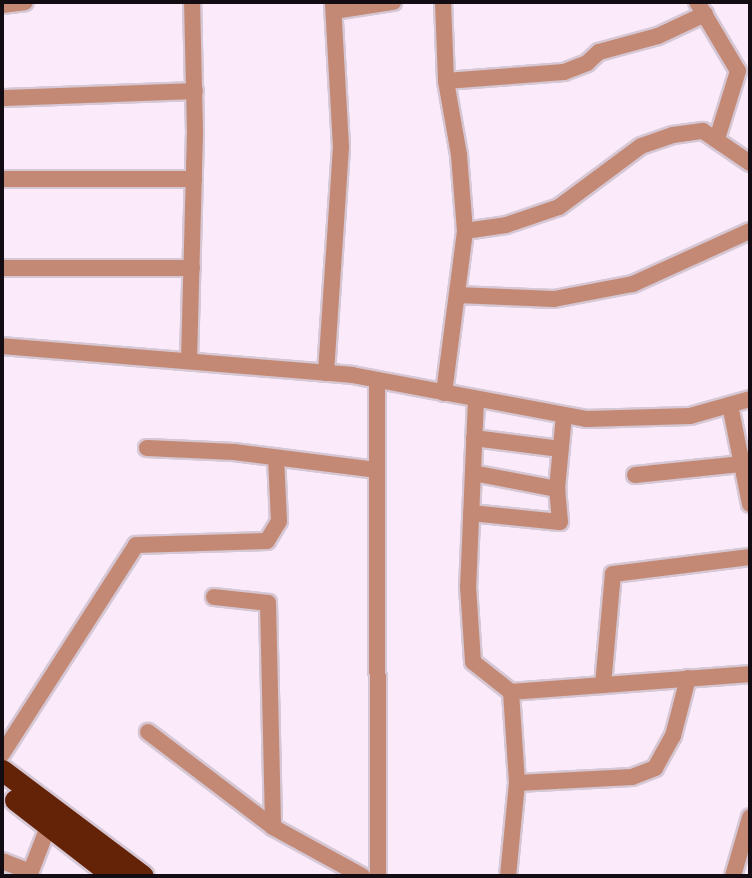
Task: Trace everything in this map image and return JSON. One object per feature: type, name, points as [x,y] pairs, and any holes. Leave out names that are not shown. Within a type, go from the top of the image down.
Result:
[{"type":"highway","points":[[2,770],[143,876]]},
{"type":"highway","points":[[2,789],[113,876]]},
{"type":"street","points":[[2,5],[25,2]]},
{"type":"street","points":[[189,360],[195,91],[192,2]]},
{"type":"street","points":[[326,373],[341,147],[333,6],[393,2]]},
{"type":"street","points":[[443,2],[446,81],[465,231],[444,393]]},
{"type":"street","points":[[446,81],[564,72],[587,63],[599,52],[658,37],[701,8],[738,71],[717,139]]},
{"type":"street","points":[[2,98],[195,91]]},
{"type":"street","points":[[465,231],[506,225],[559,207],[641,146],[703,131],[750,163]]},
{"type":"street","points":[[2,179],[194,179]]},
{"type":"street","points":[[457,295],[554,299],[633,284],[750,231]]},
{"type":"street","points":[[2,268],[192,268]]},
{"type":"street","points":[[2,346],[326,373],[586,419],[690,416],[750,399]]},
{"type":"street","points":[[377,380],[379,876]]},
{"type":"street","points":[[476,399],[468,586],[473,662],[511,691],[750,674]]},
{"type":"street","points":[[730,405],[744,454],[750,503]]},
{"type":"street","points":[[471,513],[560,522],[557,489],[564,415]]},
{"type":"street","points":[[474,438],[560,449]]},
{"type":"street","points":[[146,448],[234,452],[376,470]]},
{"type":"street","points":[[635,475],[744,454]]},
{"type":"street","points":[[2,754],[136,545],[267,541],[279,521],[276,458]]},
{"type":"street","points":[[472,473],[557,489]]},
{"type":"street","points":[[604,685],[613,574],[750,557]]},
{"type":"street","points":[[214,597],[268,603],[273,827]]},
{"type":"street","points":[[517,783],[632,777],[655,768],[673,736],[688,678]]},
{"type":"street","points":[[508,876],[517,783],[511,691]]},
{"type":"street","points":[[149,732],[273,827],[362,876]]},
{"type":"street","points":[[740,866],[750,817]]},
{"type":"street","points":[[2,861],[30,874],[48,827]]}]
